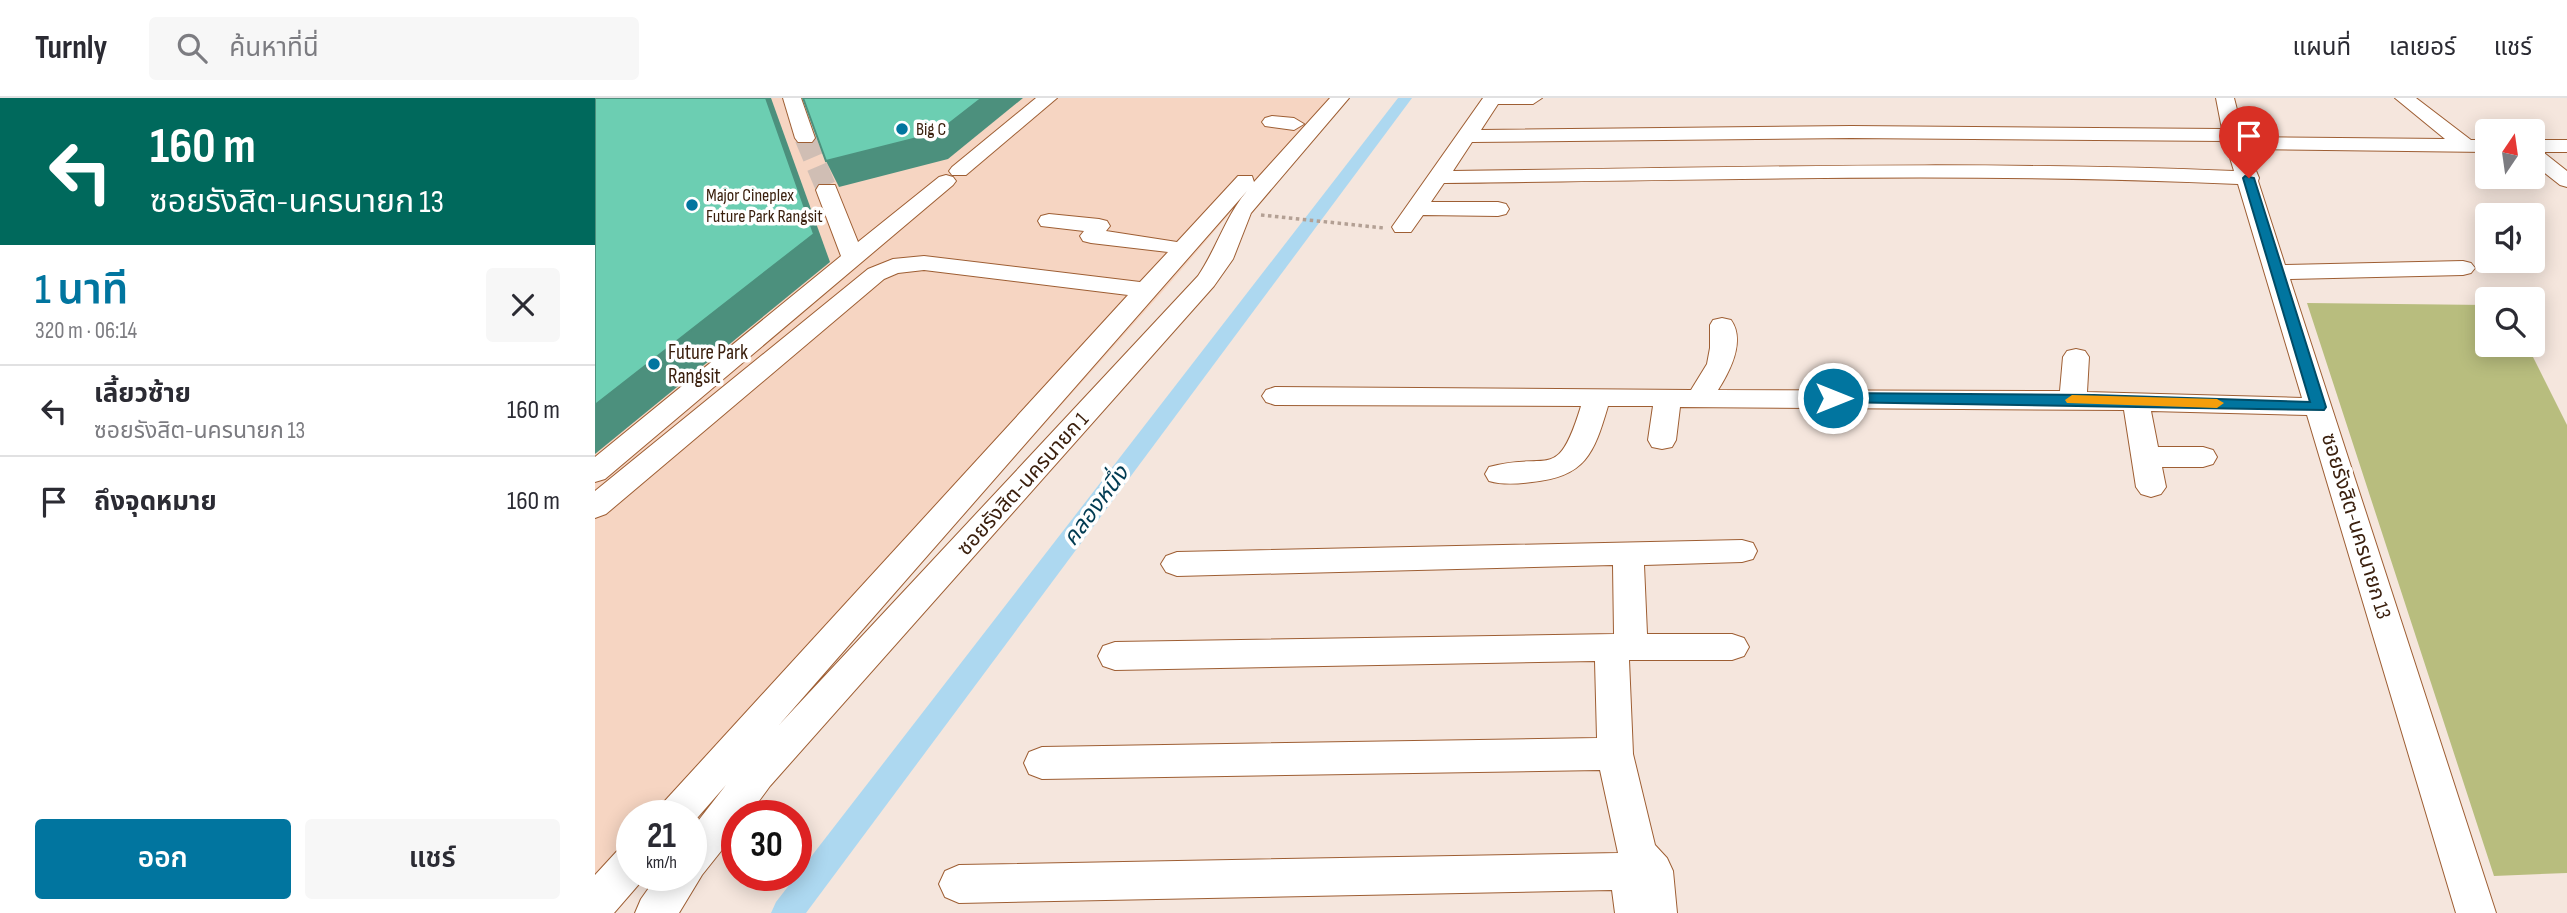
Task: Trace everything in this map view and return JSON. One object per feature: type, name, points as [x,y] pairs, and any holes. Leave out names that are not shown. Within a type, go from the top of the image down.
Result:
[{"type":"street","points":[[792,98],[805,138]]},
{"type":"street","points":[[595,472],[1048,98]]},
{"type":"street","points":[[689,800],[1149,290],[1317,98]]},
{"type":"street","name":"ซอยรังสิต-นครนายก 1","points":[[707,840],[757,774],[1206,281],[1221,259],[1241,212],[1340,98]]},
{"type":"street","points":[[1393,228],[1416,208],[1493,99],[1533,98]]},
{"type":"street","name":"ซอยรังสิต-นครนายก 13","points":[[2225,98],[2235,139],[2476,913]]},
{"type":"street","points":[[2404,98],[2475,145]]},
{"type":"street","points":[[1272,122],[1294,124]]},
{"type":"street","points":[[1467,136],[1939,132],[2475,146]]},
{"type":"street","points":[[1939,132],[1952,165]]},
{"type":"street","points":[[2545,146],[2567,146]]},
{"type":"street","points":[[2545,163],[2567,181]]},
{"type":"street","points":[[1437,177],[1953,171],[2137,173],[2249,178]]},
{"type":"street","points":[[827,190],[853,257]]},
{"type":"street","points":[[1416,208],[1498,208]]},
{"type":"street","points":[[1049,221],[1168,245]]},
{"type":"street","points":[[842,228],[888,229]]},
{"type":"street","points":[[595,507],[876,274],[893,266],[924,263],[1149,290]]},
{"type":"street","points":[[2277,272],[2463,268]]},
{"type":"street","points":[[1700,397],[1721,363],[1725,351],[1722,325]]},
{"type":"street","points":[[2073,400],[2076,357]]},
{"type":"street","points":[[1275,396],[2073,400],[2319,407]]},
{"type":"street","points":[[1499,474],[1535,474],[1554,470],[1571,462],[1582,449],[1597,396]]},
{"type":"street","points":[[1662,440],[1668,397]]},
{"type":"street","points":[[2136,401],[2148,457],[2151,487]]},
{"type":"street","points":[[2148,457],[2203,457]]},
{"type":"street","points":[[1177,564],[1742,551]]},
{"type":"street","points":[[1628,553],[1615,754],[1640,866],[1657,913]]},
{"type":"street","points":[[1115,656],[1732,647]]},
{"type":"street","points":[[1042,763],[1615,754]]},
{"type":"street","points":[[959,884],[1640,866]]},
{"type":"street","points":[[1635,913],[1640,866]]},
{"type":"street","points":[[595,904],[616,881]]},
{"type":"street","points":[[655,913],[671,891]]},
{"type":"path","points":[[1257,214],[1393,228]]},
{"type":"shaded area","points":[[595,98],[1329,98],[1163,291],[707,803],[707,800],[616,800],[616,891],[629,891],[609,913],[595,913]]},
{"type":"green space","points":[[2307,303],[2475,305],[2475,357],[2533,357],[2567,425],[2567,873],[2494,876]]},
{"type":"building","name":"Future Park Rangsit","points":[[595,98],[766,98],[814,234],[595,405]]},
{"type":"building","points":[[803,98],[982,98],[937,133],[826,161]]},
{"type":"waterway","name":"คลองหนึ่ง","points":[[787,913],[1405,98]]},
{"type":"tunnel","points":[[805,138],[827,190]]},
{"type":"slow traffic","points":[[2072,400],[2217,403]]},
{"type":"place","name":"Big C","points":[[902,129]]},
{"type":"place","name":"Major Cineplex Future Park Rangsit","points":[[692,205]]},
{"type":"place","name":"Future Park Rangsit","points":[[654,364]]},
{"type":"route","points":[[1833,398],[2094,400],[2319,407],[2249,178]]}]
